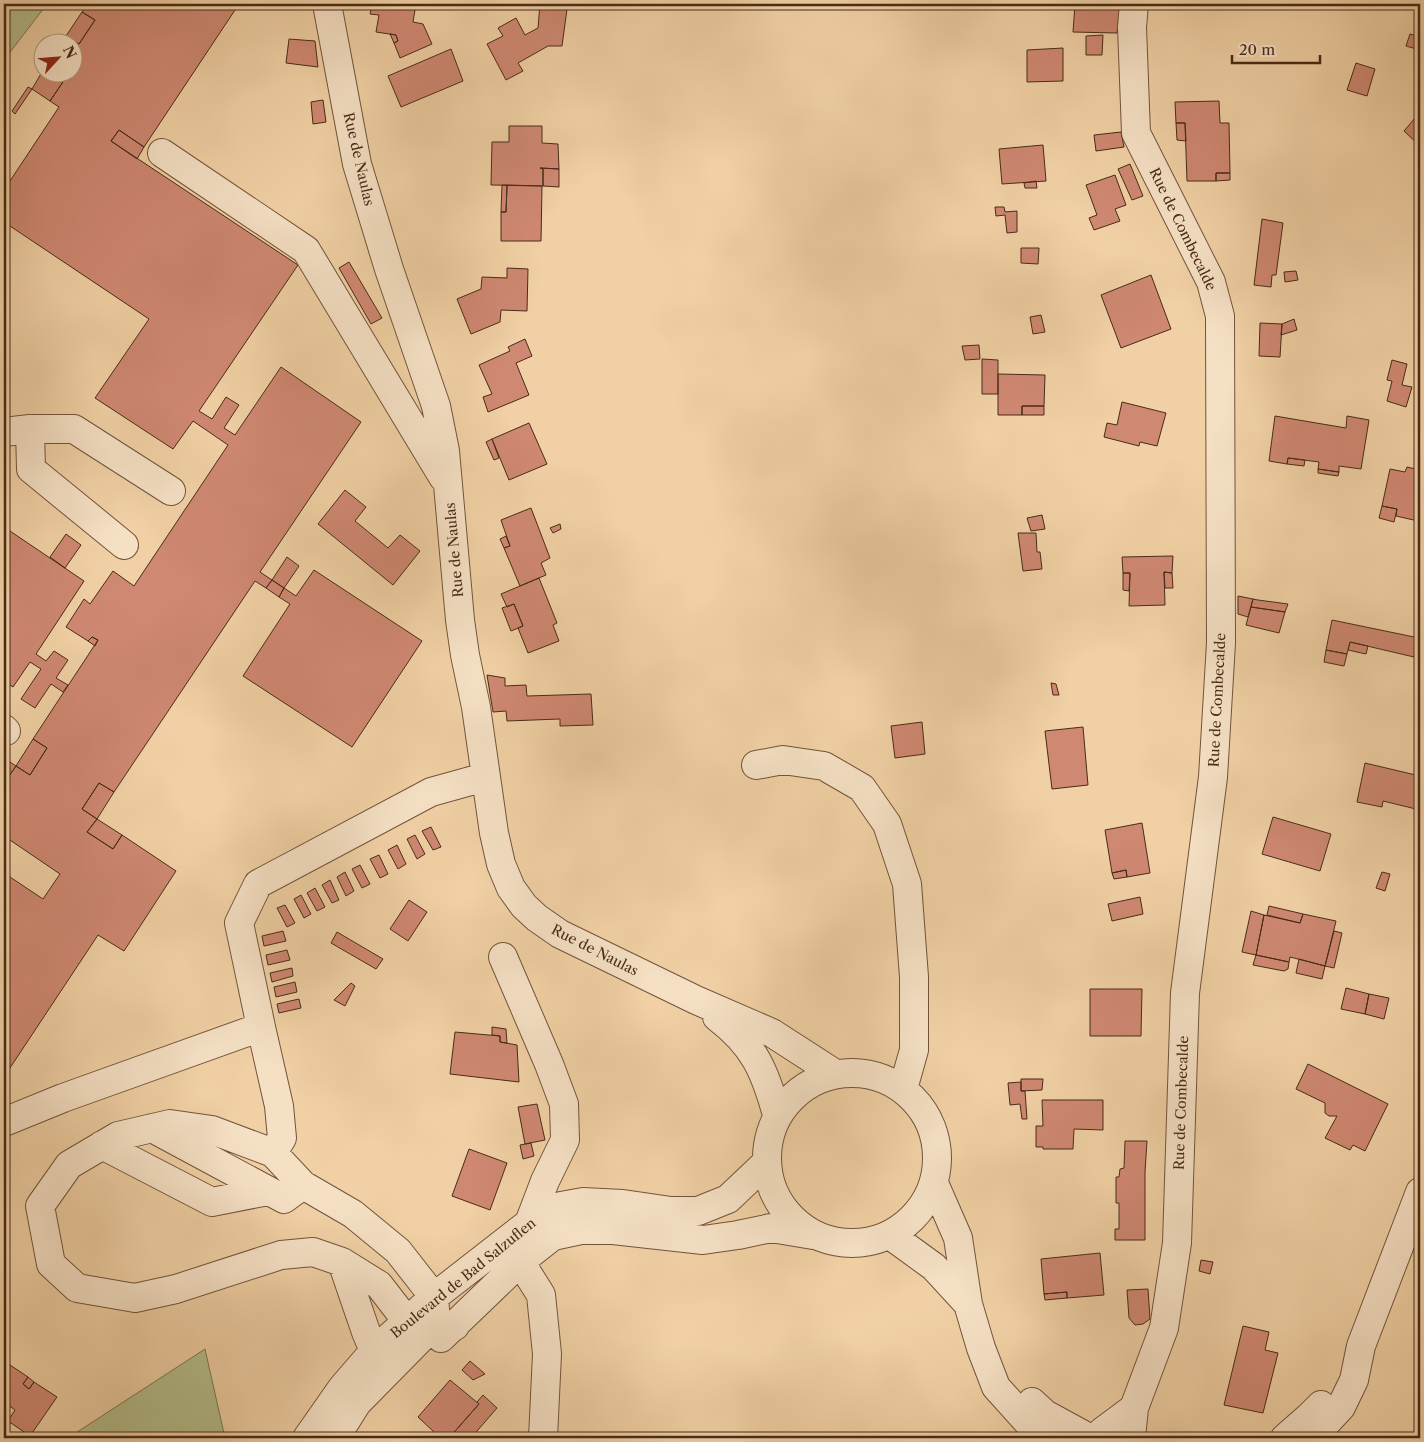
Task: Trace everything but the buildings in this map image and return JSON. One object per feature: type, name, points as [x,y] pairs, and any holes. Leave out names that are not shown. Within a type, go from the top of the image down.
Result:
[{"type":"street","points":[[312,4],[338,61]]},
{"type":"street","name":"Rue de Naulas","points":[[327,4],[357,164],[389,269],[436,406],[445,451],[460,620],[476,707],[494,833],[501,864],[511,888],[524,906],[560,934],[696,1000],[772,1033],[834,1073]]},
{"type":"street","name":"Rue de Combecalde","points":[[1130,1438],[1134,1408],[1164,1328],[1177,1243],[1185,993],[1213,777],[1221,643],[1220,316],[1211,282],[1136,133],[1132,27],[1134,4]]},
{"type":"street","points":[[162,152],[306,250],[449,487]]},
{"type":"street","points":[[124,545],[31,470],[17,431],[74,429],[171,491]]},
{"type":"street","points":[[756,764],[783,760],[824,766],[862,788],[887,824],[907,884],[914,977],[914,1050],[903,1089]]},
{"type":"street","points":[[272,1153],[282,1138],[279,1106],[239,923],[258,884],[431,792],[485,777]]},
{"type":"street","points":[[503,957],[564,1104],[565,1140],[545,1181],[529,1223]]},
{"type":"street","name":"Rue de Naulas","points":[[696,1000],[734,1030],[754,1054],[769,1086],[777,1115]]},
{"type":"street","points":[[4,1122],[64,1098],[261,1027]]},
{"type":"street","points":[[858,1072],[882,1077],[903,1089],[922,1108],[934,1133],[938,1160],[934,1183],[924,1204],[909,1222],[890,1235],[865,1243],[838,1243],[813,1235],[790,1217],[773,1192],[766,1163],[766,1146],[770,1130],[777,1115],[792,1096],[805,1086],[834,1073],[858,1072]]},
{"type":"street","points":[[434,1297],[398,1251],[353,1214],[303,1185],[272,1153],[212,1130],[170,1124],[110,1141],[69,1165],[40,1206],[51,1264],[77,1288],[135,1298],[176,1289],[282,1255],[313,1252],[342,1262],[379,1285],[416,1326],[455,1326]]},
{"type":"street","points":[[152,1128],[284,1199],[303,1185]]},
{"type":"street","points":[[110,1141],[234,1192],[268,1190]]},
{"type":"street","name":"Boulevard de Bad Salzuflen","points":[[357,1438],[370,1416],[397,1383],[455,1326],[514,1251],[529,1223],[561,1206],[583,1202],[623,1204],[671,1211],[698,1211],[728,1199],[766,1163]]},
{"type":"street","points":[[934,1183],[958,1238],[968,1304],[981,1348],[996,1387],[1032,1427],[1050,1438]]},
{"type":"street","points":[[1285,1438],[1331,1394],[1360,1346],[1420,1192]]},
{"type":"street","name":"Boulevard de Bad Salzuflen","points":[[307,1438],[342,1388],[374,1350],[416,1326],[434,1297],[514,1251],[553,1236],[581,1230],[613,1230],[703,1240],[771,1228],[813,1235]]},
{"type":"street","points":[[890,1235],[934,1267],[968,1304]]},
{"type":"street","points":[[514,1251],[541,1294],[547,1354],[542,1438]]},
{"type":"street","points":[[342,1262],[374,1350]]},
{"type":"street","points":[[335,1438],[357,1403],[416,1326]]},
{"type":"street","points":[[1312,1438],[1341,1407],[1354,1380],[1360,1346]]},
{"type":"street","points":[[981,1348],[1006,1380],[1045,1414],[1090,1438]]},
{"type":"street","points":[[1096,1438],[1134,1408]]},
{"type":"green space","points":[[4,4],[47,4],[4,60]]},
{"type":"green space","points":[[205,1349],[225,1438],[68,1438]]}]
